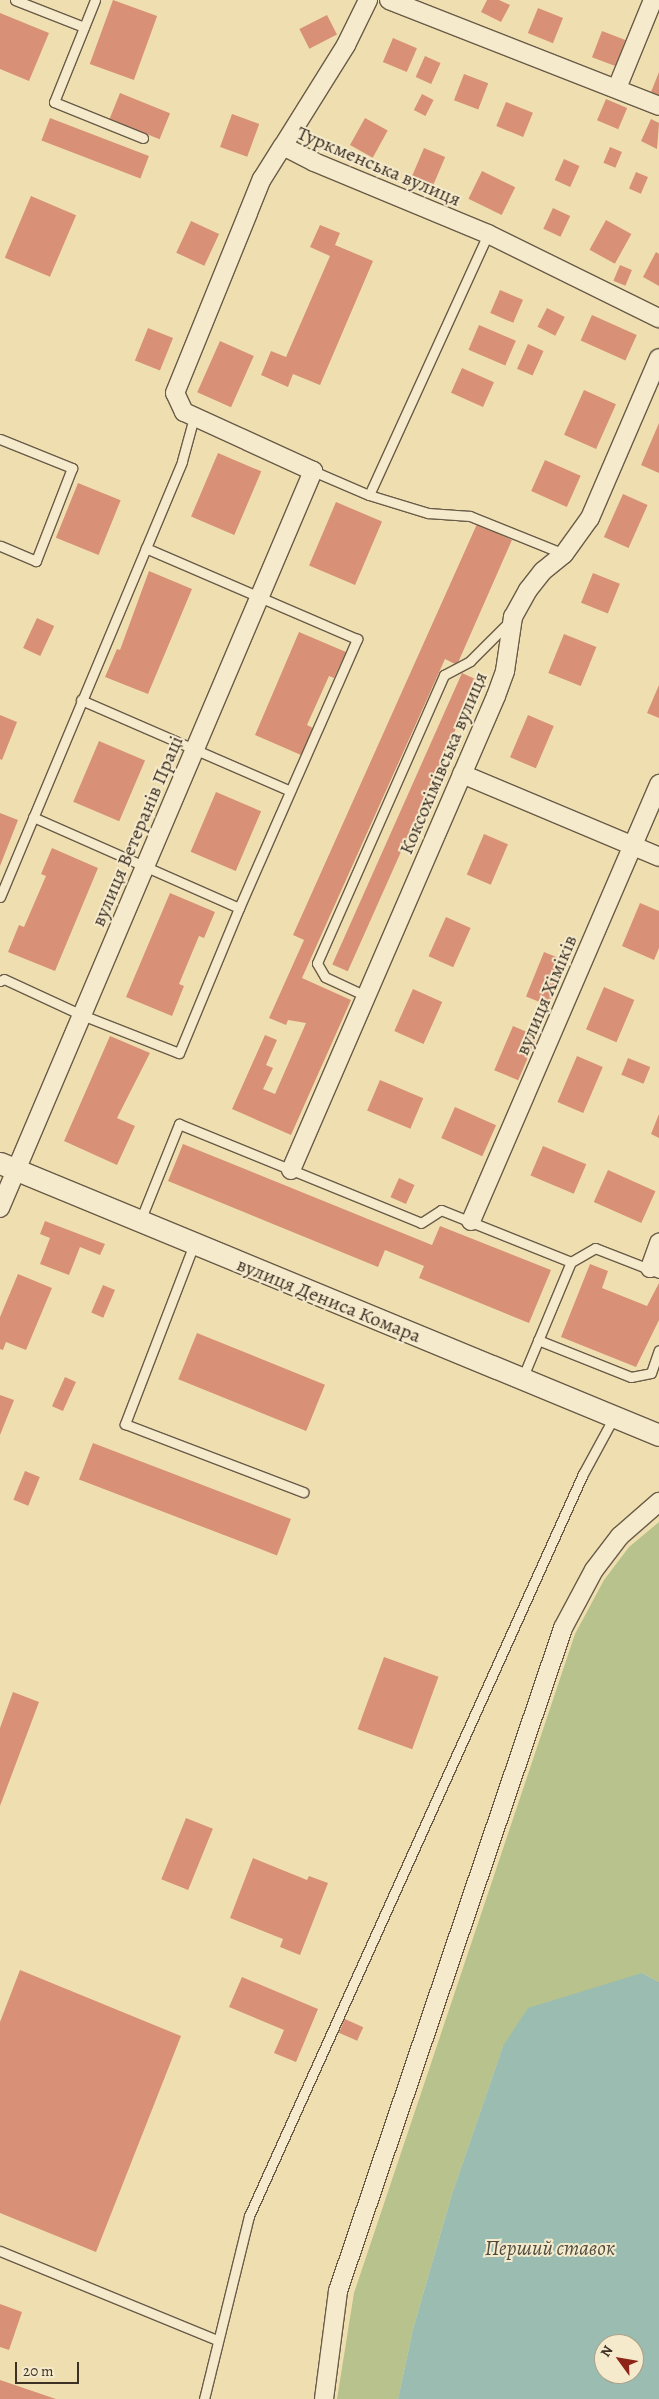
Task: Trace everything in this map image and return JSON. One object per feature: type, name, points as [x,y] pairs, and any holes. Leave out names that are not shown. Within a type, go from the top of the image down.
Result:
[{"type":"street","points":[[283,146],[346,45],[368,0]]},
{"type":"street","points":[[389,0],[659,106]]},
{"type":"street","points":[[617,88],[653,0]]},
{"type":"street","name":"Туркменська вулиця","points":[[313,470],[184,412],[175,393],[262,179],[283,146],[314,162],[488,234],[659,318]]},
{"type":"street","name":"Коксохімівська вулиця","points":[[292,1170],[505,671],[513,618],[543,571],[564,554],[590,518],[659,358]]},
{"type":"street","name":"вулиця Ветеранів Праці","points":[[0,1208],[8,1166],[82,1015],[313,470]]},
{"type":"street","points":[[462,774],[659,857]]},
{"type":"street","name":"вулиця Хіміків","points":[[471,1221],[659,784]]},
{"type":"street","name":"вулиця Дениса Комара","points":[[8,1166],[659,1435]]},
{"type":"street","points":[[654,1271],[659,1244]]},
{"type":"street","points":[[324,2399],[338,2291],[563,1628],[594,1570],[620,1536],[659,1502]]},
{"type":"lane","points":[[15,0],[84,27]]},
{"type":"lane","points":[[95,0],[54,102],[143,138]]},
{"type":"lane","points":[[368,494],[488,234]]},
{"type":"lane","points":[[0,897],[80,700],[182,461],[194,417]]},
{"type":"lane","points":[[0,439],[72,468],[36,561],[0,546]]},
{"type":"lane","points":[[313,470],[368,494],[428,513],[470,516],[564,554]]},
{"type":"lane","points":[[1,977],[82,1015],[179,1053],[239,908],[357,639],[146,548]]},
{"type":"lane","points":[[366,996],[325,976],[317,963],[444,675],[470,661],[513,618]]},
{"type":"lane","points":[[80,700],[290,791]]},
{"type":"lane","points":[[32,817],[239,908]]},
{"type":"lane","points":[[139,1221],[179,1124],[421,1223],[441,1210],[570,1262]]},
{"type":"lane","points":[[194,1244],[124,1424],[303,1492]]},
{"type":"lane","points":[[522,1379],[570,1262],[595,1248],[654,1271]]},
{"type":"lane","points":[[538,1340],[631,1377],[651,1373],[659,1350]]},
{"type":"lane","points":[[204,2399],[217,2340],[250,2216],[583,1474],[614,1416]]},
{"type":"lane","points":[[0,2251],[217,2340]]},
{"type":"green space","points":[[659,1522],[659,1982],[642,1973],[503,2046],[452,2194],[413,2329],[398,2399],[337,2399],[354,2293],[575,1634],[604,1580],[629,1547]]},
{"type":"water","name":"Перший ставок","points":[[642,1973],[659,1982],[659,2399],[398,2399],[413,2329],[452,2194],[503,2046],[528,2008]]},
{"type":"building","points":[[113,0],[157,16],[134,80],[90,64]]},
{"type":"building","points":[[487,0],[499,0],[510,5],[501,22],[481,12]]},
{"type":"building","points":[[538,8],[563,18],[553,43],[528,33]]},
{"type":"building","points":[[0,13],[49,33],[29,81],[0,69]]},
{"type":"building","points":[[327,15],[337,35],[309,49],[299,29]]},
{"type":"building","points":[[602,31],[625,40],[615,66],[592,57]]},
{"type":"building","points":[[393,38],[417,48],[407,72],[383,62]]},
{"type":"building","points":[[425,56],[441,63],[431,84],[416,77]]},
{"type":"building","points":[[659,72],[659,95],[651,92]]},
{"type":"building","points":[[464,74],[488,83],[478,109],[454,100]]},
{"type":"building","points":[[120,93],[170,113],[160,139],[110,119]]},
{"type":"building","points":[[422,94],[434,100],[425,116],[414,110]]},
{"type":"building","points":[[606,99],[627,108],[618,129],[597,120]]},
{"type":"building","points":[[506,102],[533,113],[523,137],[496,126]]},
{"type":"building","points":[[232,114],[259,124],[247,157],[220,147]]},
{"type":"building","points":[[50,118],[149,156],[140,178],[41,140]]},
{"type":"building","points":[[365,118],[388,131],[373,158],[350,145]]},
{"type":"building","points":[[651,119],[659,123],[657,149],[641,141]]},
{"type":"building","points":[[610,147],[622,152],[615,168],[603,163]]},
{"type":"building","points":[[424,148],[445,157],[433,186],[412,177]]},
{"type":"building","points":[[564,159],[580,166],[570,187],[555,180]]},
{"type":"building","points":[[482,171],[515,187],[502,215],[468,199]]},
{"type":"building","points":[[636,172],[648,177],[641,194],[629,189]]},
{"type":"building","points":[[31,196],[76,215],[50,277],[5,258]]},
{"type":"building","points":[[553,208],[570,216],[560,237],[543,229]]},
{"type":"building","points":[[606,220],[631,234],[615,264],[590,250]]},
{"type":"building","points":[[191,221],[219,234],[204,266],[176,253]]},
{"type":"building","points":[[320,225],[340,233],[335,245],[373,261],[320,385],[293,374],[288,387],[261,375],[271,351],[286,357],[330,256],[310,247]]},
{"type":"building","points":[[656,252],[659,254],[659,286],[643,277]]},
{"type":"building","points":[[620,265],[632,270],[625,286],[613,281]]},
{"type":"building","points":[[500,290],[523,300],[513,323],[490,313]]},
{"type":"building","points":[[547,308],[565,317],[555,336],[537,327]]},
{"type":"building","points":[[592,315],[637,335],[625,361],[581,341]]},
{"type":"building","points":[[479,325],[516,341],[505,365],[468,350]]},
{"type":"building","points":[[148,328],[173,338],[160,371],[135,360]]},
{"type":"building","points":[[220,341],[254,356],[231,407],[197,392]]},
{"type":"building","points":[[528,344],[544,351],[533,376],[517,369]]},
{"type":"building","points":[[462,368],[494,382],[483,407],[451,393]]},
{"type":"building","points":[[584,390],[616,404],[596,449],[564,435]]},
{"type":"building","points":[[659,423],[659,473],[641,465]]},
{"type":"building","points":[[218,453],[261,471],[234,535],[191,517]]},
{"type":"building","points":[[545,460],[581,476],[567,507],[531,491]]},
{"type":"building","points":[[78,483],[121,500],[99,555],[56,538]]},
{"type":"building","points":[[623,494],[648,505],[629,548],[604,537]]},
{"type":"building","points":[[336,502],[382,522],[355,585],[309,566]]},
{"type":"building","points":[[477,524],[512,540],[457,665],[445,659],[302,978],[351,1000],[291,1135],[232,1109],[265,1035],[277,1040],[266,1065],[273,1068],[263,1089],[275,1094],[306,1023],[288,1020],[286,1025],[269,1018],[304,940],[293,935]]},
{"type":"building","points":[[149,571],[192,589],[148,694],[105,677],[117,649],[120,650]]},
{"type":"building","points":[[593,573],[620,584],[608,614],[581,603]]},
{"type":"building","points":[[37,618],[54,626],[40,656],[23,648]]},
{"type":"building","points":[[299,632],[346,652],[334,678],[329,676],[307,725],[313,728],[301,755],[255,735]]},
{"type":"building","points":[[564,634],[596,647],[581,686],[548,673]]},
{"type":"building","points":[[462,673],[478,680],[348,971],[332,964]]},
{"type":"building","points":[[659,685],[659,718],[647,713]]},
{"type":"building","points":[[0,715],[17,722],[2,760],[0,759]]},
{"type":"building","points":[[528,715],[554,726],[536,768],[510,757]]},
{"type":"building","points":[[99,741],[145,761],[119,821],[73,802]]},
{"type":"building","points":[[216,792],[261,811],[236,871],[191,852]]},
{"type":"building","points":[[0,813],[18,820],[0,866]]},
{"type":"building","points":[[484,834],[508,844],[491,885],[467,875]]},
{"type":"building","points":[[52,848],[98,868],[55,971],[8,952],[19,925],[24,927],[46,876],[41,874]]},
{"type":"building","points":[[170,893],[215,912],[204,938],[199,936],[179,984],[184,986],[172,1016],[126,997]]},
{"type":"building","points":[[640,903],[659,911],[659,948],[654,960],[622,946]]},
{"type":"building","points":[[446,917],[471,928],[453,967],[429,956]]},
{"type":"building","points":[[544,952],[566,961],[548,1005],[526,997]]},
{"type":"building","points":[[604,987],[634,1000],[616,1042],[586,1029]]},
{"type":"building","points":[[413,989],[442,1002],[424,1044],[394,1031]]},
{"type":"building","points":[[513,1026],[537,1036],[518,1080],[494,1070]]},
{"type":"building","points":[[110,1036],[150,1053],[117,1118],[135,1126],[117,1165],[64,1141]]},
{"type":"building","points":[[577,1056],[603,1067],[583,1113],[557,1102]]},
{"type":"building","points":[[628,1058],[650,1067],[644,1084],[621,1075]]},
{"type":"building","points":[[380,1080],[423,1098],[410,1129],[367,1110]]},
{"type":"building","points":[[455,1107],[496,1125],[482,1156],[441,1138]]},
{"type":"building","points":[[659,1114],[659,1138],[651,1134]]},
{"type":"building","points":[[183,1144],[432,1245],[440,1226],[551,1270],[529,1323],[419,1278],[424,1266],[385,1250],[378,1267],[168,1181]]},
{"type":"building","points":[[543,1146],[586,1164],[574,1194],[530,1175]]},
{"type":"building","points":[[608,1170],[656,1191],[641,1223],[594,1202]]},
{"type":"building","points":[[399,1178],[415,1185],[406,1204],[390,1197]]},
{"type":"building","points":[[45,1221],[105,1244],[100,1255],[80,1247],[69,1275],[40,1264],[50,1238],[40,1234]]},
{"type":"building","points":[[590,1264],[608,1271],[602,1288],[647,1306],[659,1283],[659,1320],[636,1367],[561,1337]]},
{"type":"building","points":[[18,1274],[52,1288],[26,1350],[6,1342],[3,1350],[0,1349],[0,1317]]},
{"type":"building","points":[[103,1285],[115,1290],[103,1318],[91,1313]]},
{"type":"building","points":[[197,1333],[325,1385],[306,1431],[178,1379]]},
{"type":"building","points":[[65,1377],[76,1382],[63,1411],[52,1406]]},
{"type":"building","points":[[0,1395],[14,1400],[0,1435]]},
{"type":"building","points":[[93,1443],[291,1519],[277,1555],[79,1479]]},
{"type":"building","points":[[25,1471],[40,1477],[28,1506],[13,1500]]},
{"type":"building","points":[[384,1657],[439,1677],[412,1749],[358,1729]]},
{"type":"building","points":[[13,1692],[39,1702],[0,1806],[0,1728]]},
{"type":"building","points":[[186,1818],[213,1829],[188,1890],[161,1879]]},
{"type":"building","points":[[253,1858],[307,1880],[309,1876],[328,1883],[300,1955],[280,1947],[283,1939],[230,1918]]},
{"type":"building","points":[[20,1970],[181,2036],[96,2252],[0,2213],[0,2022]]},
{"type":"building","points":[[242,1977],[318,2009],[296,2062],[274,2053],[284,2030],[229,2007]]},
{"type":"building","points":[[345,2019],[363,2027],[357,2041],[339,2033]]},
{"type":"building","points":[[0,2304],[22,2312],[9,2350],[0,2347]]},
{"type":"building","points":[[0,2380],[56,2399],[0,2399]]}]
